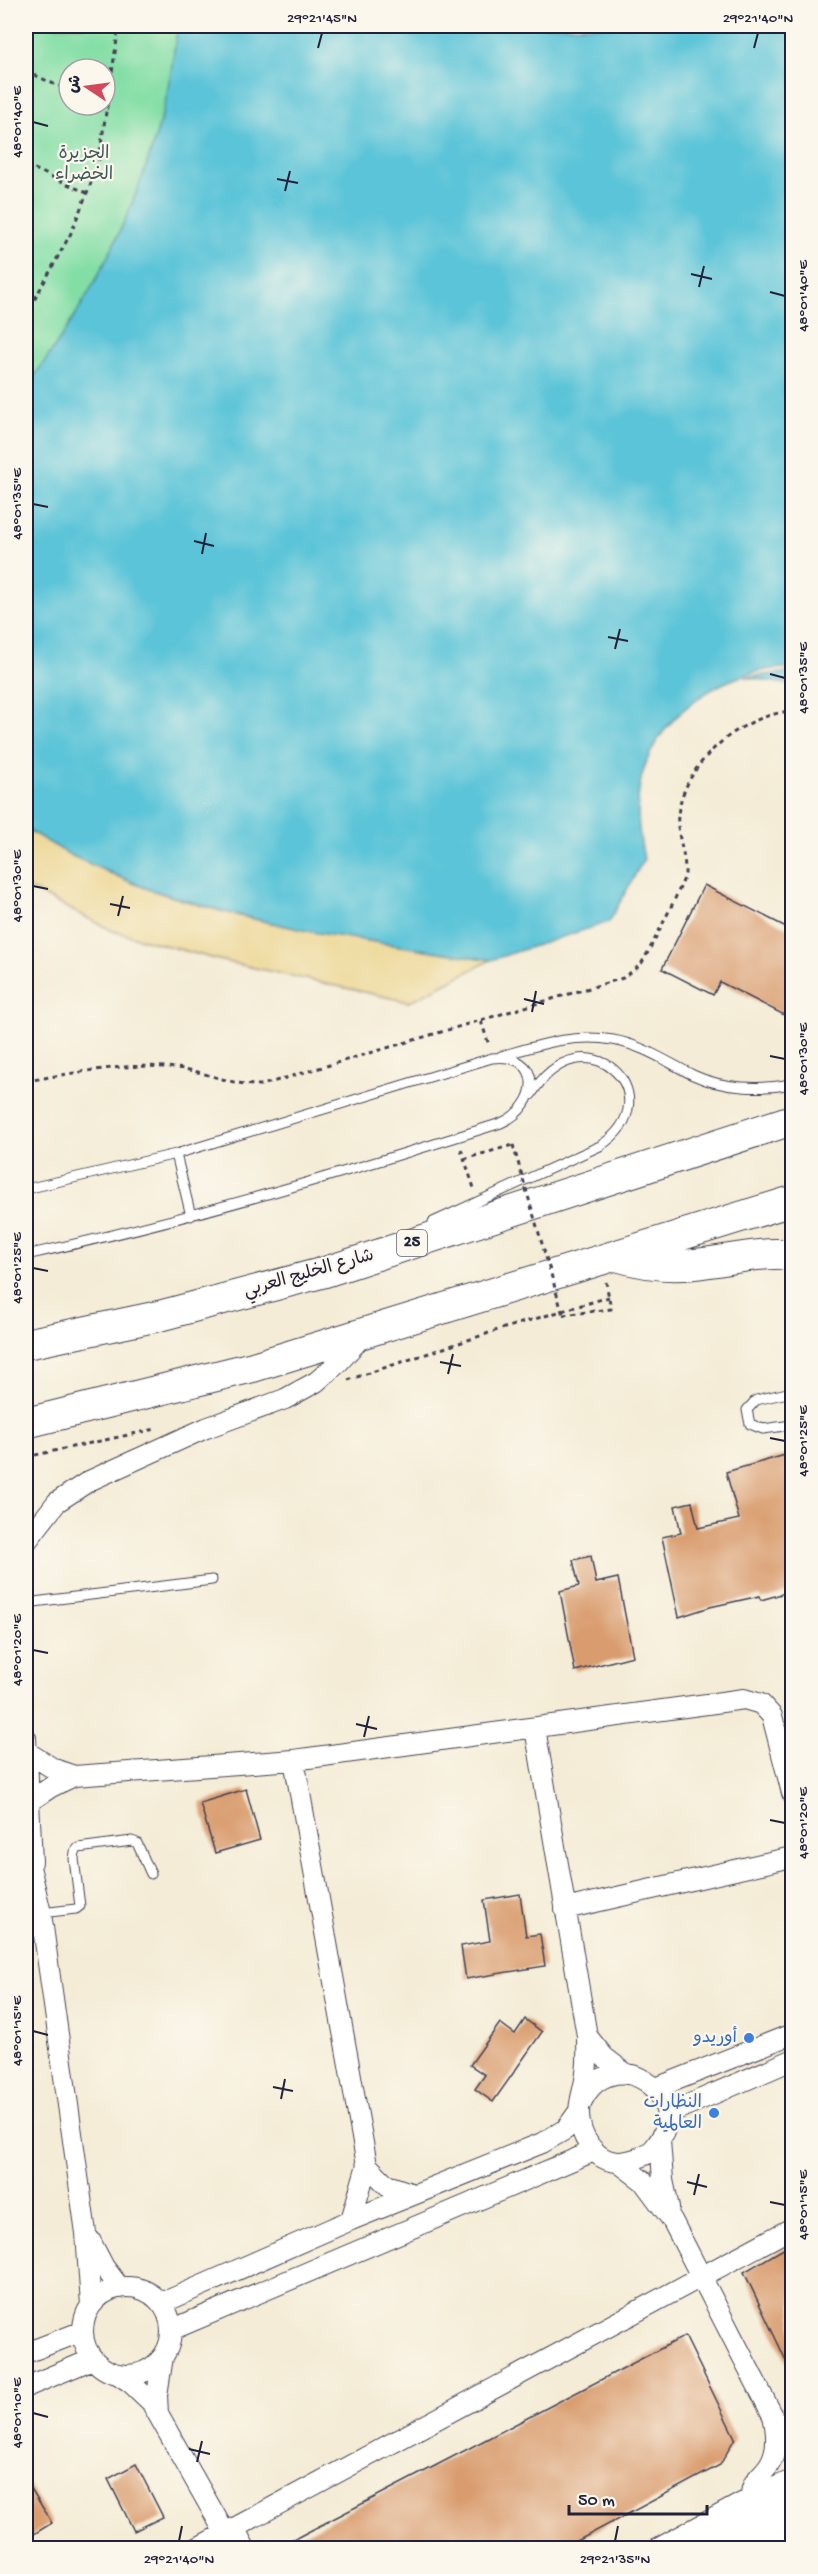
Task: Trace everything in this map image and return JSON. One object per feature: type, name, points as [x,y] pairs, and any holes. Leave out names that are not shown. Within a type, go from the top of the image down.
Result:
[{"type":"highway","points":[[693,2548],[792,2496]]},
{"type":"highway","points":[[757,2548],[792,2530]]},
{"type":"main road","name":"شارع الخليج العربي","points":[[26,1344],[159,1316],[324,1272],[792,1120]]},
{"type":"main road","points":[[26,1423],[253,1367],[448,1306],[617,1257],[792,1201]]},
{"type":"main road","points":[[617,1257],[655,1265],[675,1266],[754,1255],[792,1256]]},
{"type":"street","points":[[26,1542],[57,1502],[89,1481],[206,1428],[285,1399],[316,1382],[338,1363],[365,1333]]},
{"type":"street","points":[[30,1801],[74,1776],[294,1760],[736,1699],[753,1700],[761,1704],[772,1716],[792,1793]]},
{"type":"street","points":[[535,1728],[587,2036],[587,2070],[580,2107],[581,2133],[594,2151],[618,2162],[643,2181],[672,2220],[773,2416],[776,2426],[774,2456],[753,2483],[751,2498]]},
{"type":"street","points":[[26,1745],[54,1769],[74,1776]]},
{"type":"street","points":[[26,1745],[32,1871]]},
{"type":"street","points":[[294,1760],[368,2165],[351,2220]]},
{"type":"street","points":[[26,1850],[40,1913],[86,2233],[91,2305]]},
{"type":"street","points":[[565,1909],[792,1857]]},
{"type":"street","points":[[656,2088],[792,2034]]},
{"type":"street","points":[[587,2036],[604,2057],[626,2073],[637,2076],[656,2088],[667,2114],[665,2128],[652,2151],[638,2158],[618,2162]]},
{"type":"street","points":[[667,2114],[792,2060]]},
{"type":"street","points":[[162,2303],[351,2220],[555,2137],[574,2121],[585,2094],[599,2081],[626,2073]]},
{"type":"street","points":[[660,2140],[663,2180],[672,2220]]},
{"type":"street","points":[[171,2330],[594,2151]]},
{"type":"street","points":[[368,2165],[387,2185],[413,2194]]},
{"type":"street","points":[[197,2548],[224,2537],[792,2228]]},
{"type":"street","points":[[86,2233],[104,2267],[120,2288]]},
{"type":"street","points":[[158,2414],[157,2395],[163,2357],[169,2344],[171,2330],[169,2316],[162,2303],[152,2294],[140,2288],[120,2288],[100,2295],[91,2305],[85,2317],[82,2331],[85,2346],[93,2359],[104,2369],[119,2375],[141,2392],[158,2414],[224,2537],[245,2548]]},
{"type":"street","points":[[26,2353],[82,2331]]},
{"type":"street","points":[[119,2375],[143,2372],[163,2357]]},
{"type":"street","points":[[26,2386],[93,2359]]},
{"type":"street","points":[[659,2548],[751,2498],[792,2480]]},
{"type":"lane","points":[[26,1190],[176,1154],[557,1040],[602,1039],[639,1047],[694,1075],[718,1083],[767,1087],[792,1084]]},
{"type":"lane","points":[[492,1058],[513,1059],[526,1069],[531,1081],[528,1100]]},
{"type":"lane","points":[[26,1255],[191,1216],[316,1181],[501,1123],[515,1115],[542,1078],[558,1066],[575,1060],[591,1059],[607,1064],[621,1076],[626,1087],[627,1106],[618,1131],[600,1146],[427,1225]]},
{"type":"lane","points":[[176,1154],[191,1216]]},
{"type":"lane","points":[[324,1272],[407,1234]]},
{"type":"lane","points":[[792,1392],[756,1400],[747,1410],[750,1424],[763,1429],[792,1425]]},
{"type":"lane","points":[[26,1603],[212,1580]]},
{"type":"lane","points":[[40,1913],[76,1909],[80,1906],[74,1859],[78,1848],[132,1841],[137,1843],[151,1874]]},
{"type":"path","points":[[115,57],[119,26]]},
{"type":"path","points":[[26,71],[57,85]]},
{"type":"path","points":[[26,315],[71,233],[98,165],[107,117]]},
{"type":"path","points":[[26,165],[87,193]]},
{"type":"path","points":[[26,1081],[135,1065],[179,1068],[234,1083],[262,1085],[623,978],[641,964],[685,876],[678,814],[692,772],[732,734],[781,712],[792,711]]},
{"type":"path","points":[[481,1021],[492,1058]]},
{"type":"path","points":[[478,1202],[464,1159],[513,1145],[563,1314],[611,1310]]},
{"type":"green space","name":"الجزيرة الخضراء","points":[[26,26],[178,26],[162,115],[138,188],[107,258],[49,356],[26,387]]},
{"type":"sand","points":[[26,829],[116,876],[190,903],[275,924],[491,960],[409,1002],[219,960],[113,931],[26,887]]},
{"type":"water","points":[[178,26],[792,26],[792,668],[766,670],[716,687],[693,702],[674,719],[657,740],[646,764],[639,790],[638,824],[644,859],[609,922],[491,960],[312,932],[229,913],[148,889],[72,856],[26,829],[26,387],[70,324],[89,291],[107,258],[138,188],[162,115]]},
{"type":"water","points":[[792,672],[792,685],[745,677]]},
{"type":"building","points":[[704,885],[792,930],[792,1019],[720,982],[713,995],[662,969]]},
{"type":"building","points":[[792,1453],[792,1591],[761,1600],[760,1596],[710,1607],[679,1617],[662,1537],[681,1533],[675,1506],[692,1502],[698,1528],[739,1519],[726,1472]]},
{"type":"building","points":[[591,1556],[596,1583],[618,1578],[633,1656],[575,1671],[560,1591],[579,1586],[573,1560]]},
{"type":"building","points":[[246,1789],[260,1840],[215,1853],[200,1803]]},
{"type":"building","points":[[520,1894],[526,1936],[540,1934],[545,1966],[466,1979],[461,1946],[490,1941],[484,1900]]},
{"type":"building","points":[[525,2019],[542,2032],[493,2102],[475,2089],[485,2075],[470,2065],[500,2023],[515,2034]]},
{"type":"building","points":[[792,2244],[792,2373],[744,2272]]},
{"type":"building","points":[[685,2336],[735,2438],[720,2465],[564,2548],[277,2548]]},
{"type":"building","points":[[136,2464],[163,2517],[134,2531],[108,2479]]},
{"type":"building","points":[[26,2480],[52,2523],[26,2539]]},
{"type":"place","name":"أوريدو","points":[[749,2038]]},
{"type":"place","name":"النظارات العالمية","points":[[714,2113]]}]
